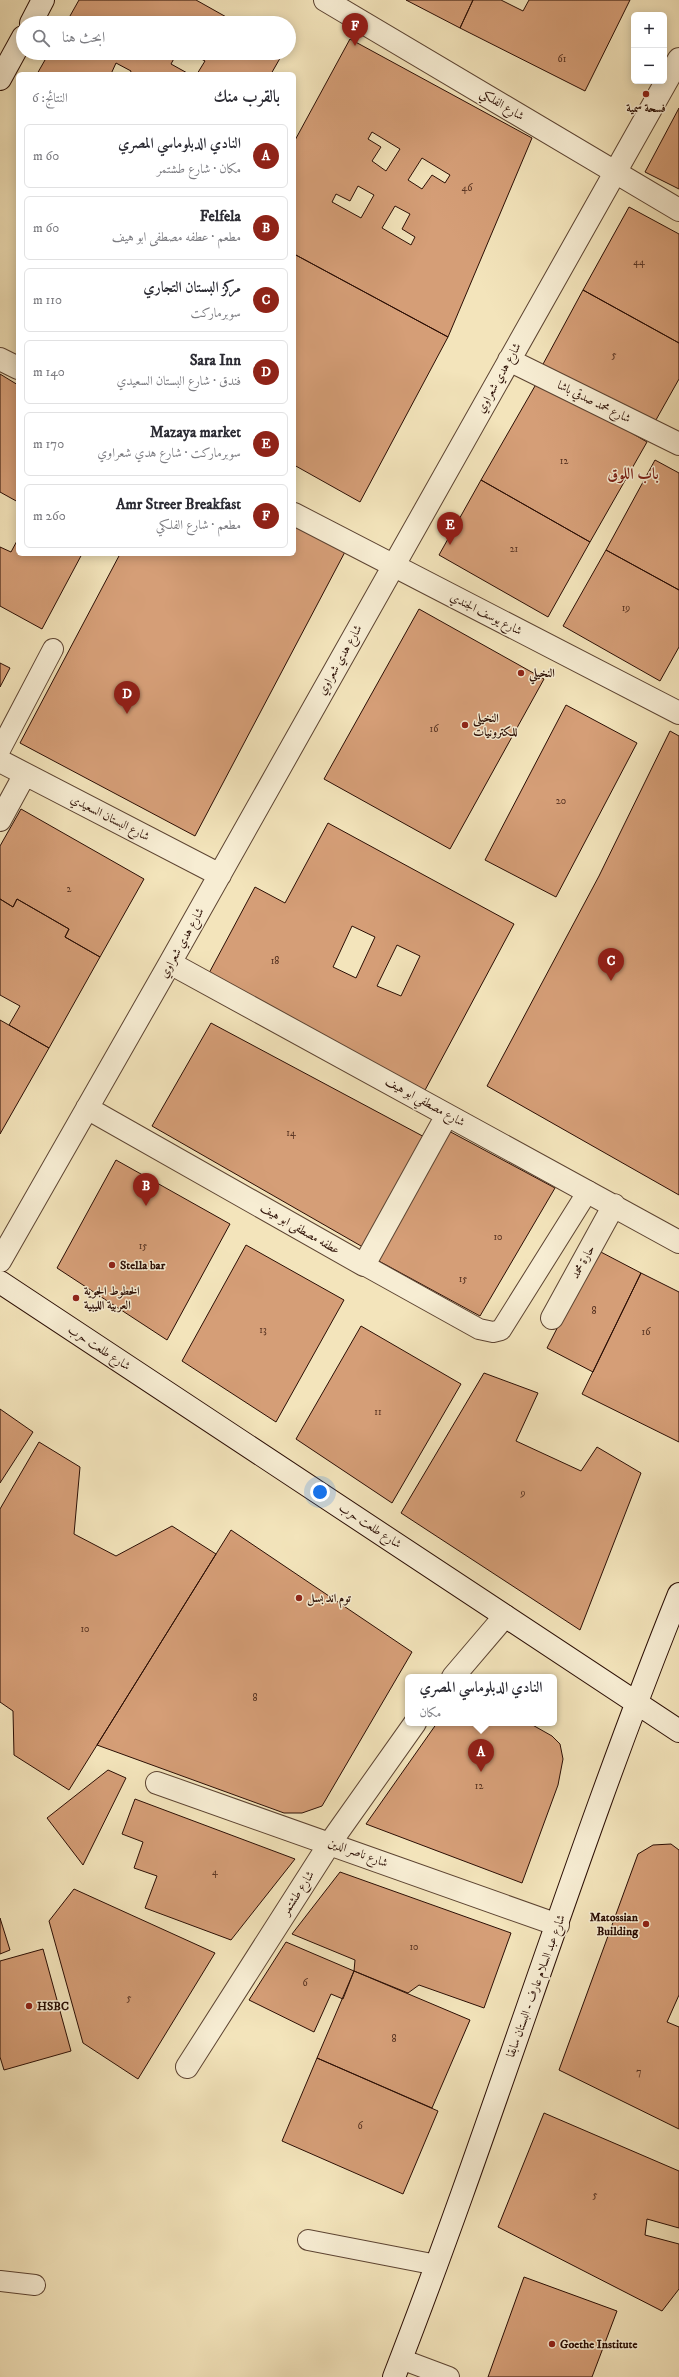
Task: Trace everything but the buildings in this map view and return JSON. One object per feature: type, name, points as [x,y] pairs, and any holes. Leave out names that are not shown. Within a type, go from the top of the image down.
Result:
[{"type":"street","points":[[35,16],[43,0]]},
{"type":"street","name":"شارع الفلكي","points":[[324,0],[679,210]]},
{"type":"street","points":[[0,79],[16,50]]},
{"type":"street","name":"شارع هدي شعراوي","points":[[0,1261],[170,964],[679,59]]},
{"type":"street","points":[[0,359],[16,367]]},
{"type":"street","name":"شارع محمد صدقي باشا","points":[[509,360],[679,444]]},
{"type":"street","name":"شارع يوسف الجندي","points":[[296,515],[393,567],[679,713]]},
{"type":"street","name":"شارع البستان السعيدي","points":[[0,761],[220,874]]},
{"type":"street","points":[[0,820],[25,774]]},
{"type":"street","name":"شارع مصطفي ابو هيف","points":[[170,964],[614,1205],[679,1242]]},
{"type":"street","name":"عطفه مصطفى ابو هيف","points":[[87,1108],[364,1265]]},
{"type":"street","points":[[364,1265],[447,1115]]},
{"type":"street","name":"حارة محمد","points":[[552,1318],[614,1205]]},
{"type":"street","name":"شارع طلعت حرب","points":[[0,1282],[679,1731]]},
{"type":"street","name":"شارع عبد السلام عارف - البستان سابقا","points":[[397,2368],[437,2265],[636,1702],[679,1594]]},
{"type":"street","points":[[455,1674],[505,1616]]},
{"type":"street","name":"شارع طشتمر","points":[[187,2067],[330,1843],[413,1726]]},
{"type":"street","name":"شارع ناصر الدين","points":[[157,1783],[558,1925]]},
{"type":"lane","points":[[0,750],[54,649]]},
{"type":"lane","points":[[364,1265],[474,1326],[493,1332],[500,1330],[588,1191]]},
{"type":"lane","points":[[308,2240],[437,2265]]},
{"type":"lane","points":[[0,2281],[35,2285]]},
{"type":"lane","points":[[397,2368],[449,2377]]},
{"type":"place","name":"Amr Streer Breakfast","points":[[355,46]]},
{"type":"place","name":"فسحة سمية","points":[[646,94]]},
{"type":"place","name":"Mazaya market","points":[[450,545]]},
{"type":"place","name":"النخيلي","points":[[521,673]]},
{"type":"place","name":"Sara Inn","points":[[127,714]]},
{"type":"place","name":"النخيلى للكترونيات","points":[[465,725]]},
{"type":"place","name":"مركز البستان التجاري","points":[[611,981]]},
{"type":"place","name":"Felfela","points":[[146,1206]]},
{"type":"place","name":"Stella bar","points":[[112,1265]]},
{"type":"place","name":"الخطوط الجوية العربية الليبية","points":[[76,1298]]},
{"type":"place","name":"توم اند بسل","points":[[299,1598]]},
{"type":"place","name":"النادي الدبلوماسي المصري","points":[[481,1772]]},
{"type":"place","name":"Matossian Building","points":[[646,1924]]},
{"type":"place","name":"HSBC","points":[[29,2006]]},
{"type":"place","name":"Goethe Institute","points":[[552,2344]]},
{"type":"district","name":"باب اللوق","points":[[633,474]]}]
